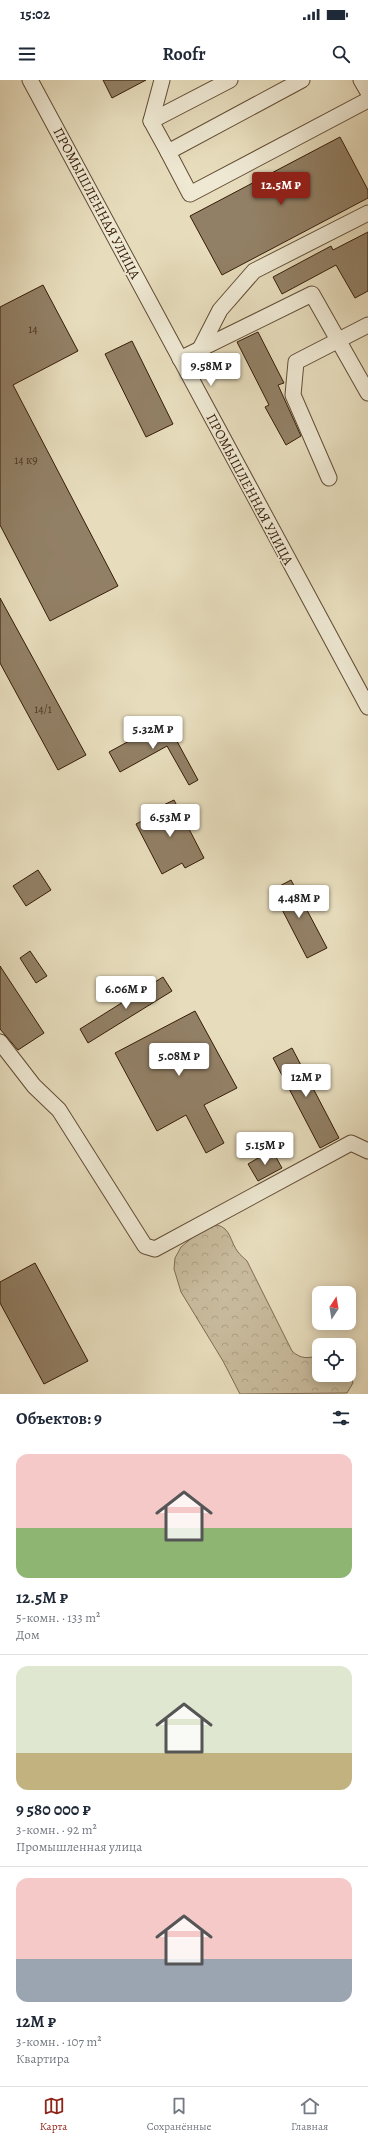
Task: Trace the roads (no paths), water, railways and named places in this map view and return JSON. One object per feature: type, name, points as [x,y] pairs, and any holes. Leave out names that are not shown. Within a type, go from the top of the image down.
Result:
[{"type":"street","name":"ПРОМЫШЛЕННАЯ УЛИЦА","points":[[30,80],[368,707]]},
{"type":"street","points":[[162,80],[150,121],[190,194],[368,100]]},
{"type":"street","points":[[150,121],[230,80]]},
{"type":"street","points":[[168,152],[302,80]]},
{"type":"street","points":[[361,80],[368,92]]},
{"type":"street","points":[[200,349],[220,310],[254,271],[368,213]]},
{"type":"street","points":[[180,359],[312,294],[368,393]]},
{"type":"street","points":[[329,478],[293,395],[296,362],[338,339],[368,325]]},
{"type":"street","points":[[0,1042],[34,1086],[60,1110],[145,1246],[155,1249],[352,1143],[368,1151]]}]
